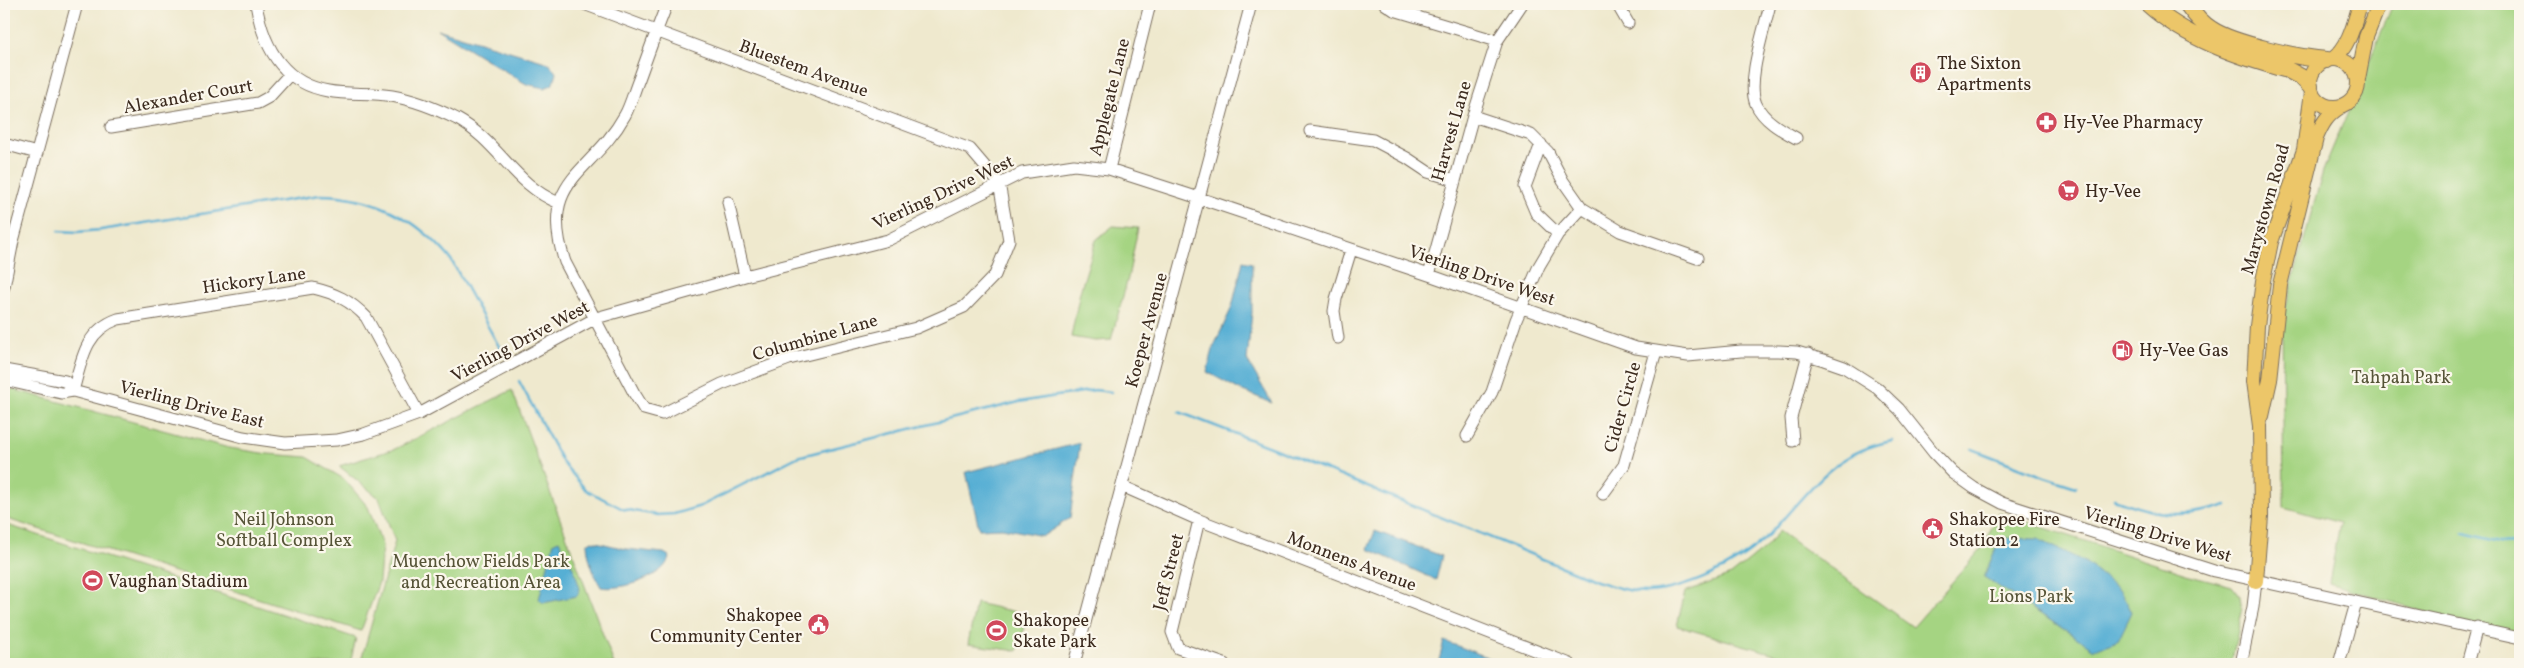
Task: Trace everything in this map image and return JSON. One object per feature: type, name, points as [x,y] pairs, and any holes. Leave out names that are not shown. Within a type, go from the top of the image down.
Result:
[{"type":"highway","points":[[2148,4],[2169,20],[2206,43],[2288,70],[2301,77],[2311,89]]},
{"type":"highway","points":[[2187,4],[2196,16],[2212,30],[2282,53],[2304,58],[2330,60]]},
{"type":"main road","points":[[2360,4],[2348,42],[2340,54],[2314,70],[2311,89],[2323,104],[2340,107],[2355,96],[2366,37],[2379,4]]},
{"type":"main road","points":[[2330,60],[2349,64],[2358,79]]},
{"type":"main road","name":"Marystown Road","points":[[2256,580],[2261,516],[2260,426],[2254,364],[2262,281],[2271,242],[2304,150],[2311,89]]},
{"type":"main road","name":"Marystown Road","points":[[2260,426],[2270,380],[2274,327],[2280,286],[2316,138],[2322,122],[2340,107]]},
{"type":"street","points":[[4,287],[13,241],[77,4]]},
{"type":"street","points":[[256,4],[260,27],[266,45],[277,61],[290,74],[308,85],[326,91],[391,96],[413,101],[444,114],[481,136],[530,187],[543,196],[559,203]]},
{"type":"street","name":"Bluestem Avenue","points":[[584,4],[970,149],[999,184]]},
{"type":"street","name":"Columbine Lane","points":[[666,4],[626,112],[617,129],[568,182],[559,203],[556,220],[558,240],[565,262],[644,410],[662,414],[722,384],[789,359],[916,328],[964,307],[995,275],[1009,240],[999,184]]},
{"type":"street","name":"Applegate Lane","points":[[1109,169],[1150,4]]},
{"type":"street","name":"Koeper Avenue","points":[[1074,664],[1251,4]]},
{"type":"street","points":[[1385,4],[1394,10],[1497,41]]},
{"type":"street","name":"Harvest Lane","points":[[1429,275],[1473,116],[1497,41],[1522,4]]},
{"type":"street","points":[[1617,4],[1628,23]]},
{"type":"street","points":[[1770,4],[1753,81],[1756,104],[1774,127],[1796,138]]},
{"type":"street","name":"Alexander Court","points":[[111,127],[258,103],[269,97],[290,74]]},
{"type":"street","points":[[1473,116],[1531,135],[1548,152],[1563,181],[1582,208],[1620,231],[1697,258]]},
{"type":"street","points":[[1310,131],[1374,140],[1428,172],[1455,180]]},
{"type":"street","points":[[4,144],[37,153]]},
{"type":"street","points":[[1541,144],[1525,187],[1536,213],[1558,234]]},
{"type":"street","name":"Vierling Drive West","points":[[420,414],[596,318],[745,276],[888,240],[1022,173],[1074,165],[1109,169],[1199,198],[1429,275],[1636,348],[1688,356],[1759,350],[1808,354],[1844,367],[1877,388],[1899,409],[1943,463],[1965,482],[1984,494],[2018,508],[2186,563],[2356,603],[2477,627],[2520,638]]},
{"type":"street","points":[[728,202],[745,276]]},
{"type":"street","points":[[1467,436],[1492,392],[1521,307],[1539,266],[1558,234],[1582,208]]},
{"type":"street","points":[[4,262],[13,241]]},
{"type":"street","points":[[1338,338],[1334,311],[1350,250]]},
{"type":"street","name":"Hickory Lane","points":[[73,391],[87,345],[94,333],[106,324],[118,319],[313,288],[340,297],[355,306],[366,316],[420,414]]},
{"type":"street","name":"Cider Circle","points":[[1603,494],[1624,465],[1656,352]]},
{"type":"street","points":[[1793,441],[1791,418],[1808,354]]},
{"type":"street","name":"Vierling Drive East","points":[[4,370],[65,381],[73,391]]},
{"type":"street","name":"Vierling Drive East","points":[[4,380],[61,393],[73,391],[243,438],[284,443],[337,440],[373,431],[420,414]]},
{"type":"street","name":"Monnens Avenue","points":[[1122,486],[1199,520],[1570,664]]},
{"type":"street","name":"Jeff Street","points":[[1199,520],[1172,632],[1178,648],[1224,664]]},
{"type":"street","points":[[2241,664],[2253,607],[2256,580]]},
{"type":"street","points":[[2339,664],[2356,603]]},
{"type":"street","points":[[2467,664],[2477,627]]},
{"type":"green space","name":"Tahpah Park","points":[[2393,4],[2520,4],[2520,638],[2465,624],[2329,583],[2340,523],[2284,507],[2282,320],[2323,171]]},
{"type":"green space","points":[[1113,226],[1138,228],[1128,278],[1111,340],[1095,341],[1071,337],[1080,292],[1096,240]]},
{"type":"green space","name":"Neil Johnson Softball Complex","points":[[4,387],[229,448],[307,457],[344,479],[368,507],[382,545],[379,582],[361,631],[4,518]]},
{"type":"green space","name":"Muenchow Fields Park and Recreation Area","points":[[512,390],[614,664],[360,664],[395,541],[379,498],[339,466],[395,449]]},
{"type":"green space","name":"Lions Park","points":[[1999,513],[2186,574],[2232,586],[2240,596],[2242,612],[2231,664],[1809,664],[1677,626],[1685,592],[1731,575],[1764,549],[1779,531],[1913,627],[1981,549]]},
{"type":"green space","name":"Vaughan Stadium","points":[[4,524],[356,638],[350,664],[4,664]]},
{"type":"green space","name":"Shakopee Skate Park","points":[[976,603],[1029,615],[1017,651],[968,644]]},
{"type":"water","points":[[437,29],[549,63],[557,74],[552,85],[544,88],[526,84]]},
{"type":"water","points":[[1243,261],[1252,263],[1252,313],[1247,360],[1272,403],[1238,389],[1207,372],[1214,346],[1232,307]]},
{"type":"water","points":[[1080,443],[1070,518],[1043,536],[1002,528],[979,529],[966,472]]},
{"type":"water","points":[[1375,531],[1442,556],[1436,580],[1368,549]]},
{"type":"water","points":[[2000,538],[2038,539],[2085,562],[2120,590],[2132,612],[2118,641],[2094,649],[1984,577]]},
{"type":"water","points":[[559,540],[575,572],[580,589],[577,596],[543,603],[539,599],[554,542]]},
{"type":"water","points":[[592,541],[626,549],[664,553],[669,556],[666,564],[652,576],[619,587],[601,587],[588,555],[587,544]]},
{"type":"water","points":[[1444,641],[1506,664],[1438,664]]},
{"type":"waterway","points":[[59,231],[101,230],[320,195],[358,199],[375,204],[408,220],[437,244],[450,258],[501,350]]},
{"type":"waterway","points":[[519,381],[563,463],[586,490],[623,509],[657,515],[674,514],[701,506],[797,457],[1019,402],[1095,390],[1111,392]]},
{"type":"waterway","points":[[1179,412],[1275,449],[1596,581],[1641,592],[1678,587],[1725,568],[1752,550],[1763,540],[1805,494],[1833,467],[1869,447],[1892,441]]},
{"type":"waterway","points":[[1972,449],[2076,487]]},
{"type":"waterway","points":[[2114,499],[2143,509],[2170,514],[2196,513],[2227,505]]},
{"type":"waterway","points":[[2464,533],[2520,547]]},
{"type":"place","name":"The Sixton Apartments","points":[[1921,73]]},
{"type":"place","name":"Hy-Vee Pharmacy","points":[[2047,122]]},
{"type":"place","name":"Hy-Vee","points":[[2069,191]]},
{"type":"place","name":"Hy-Vee Gas","points":[[2123,350]]},
{"type":"place","name":"Shakopee Fire Station 2","points":[[1933,529]]},
{"type":"place","name":"Vaughan Stadium","points":[[92,581]]},
{"type":"place","name":"Shakopee Community Center","points":[[818,625]]},
{"type":"place","name":"Shakopee Skate Park","points":[[997,630]]}]
